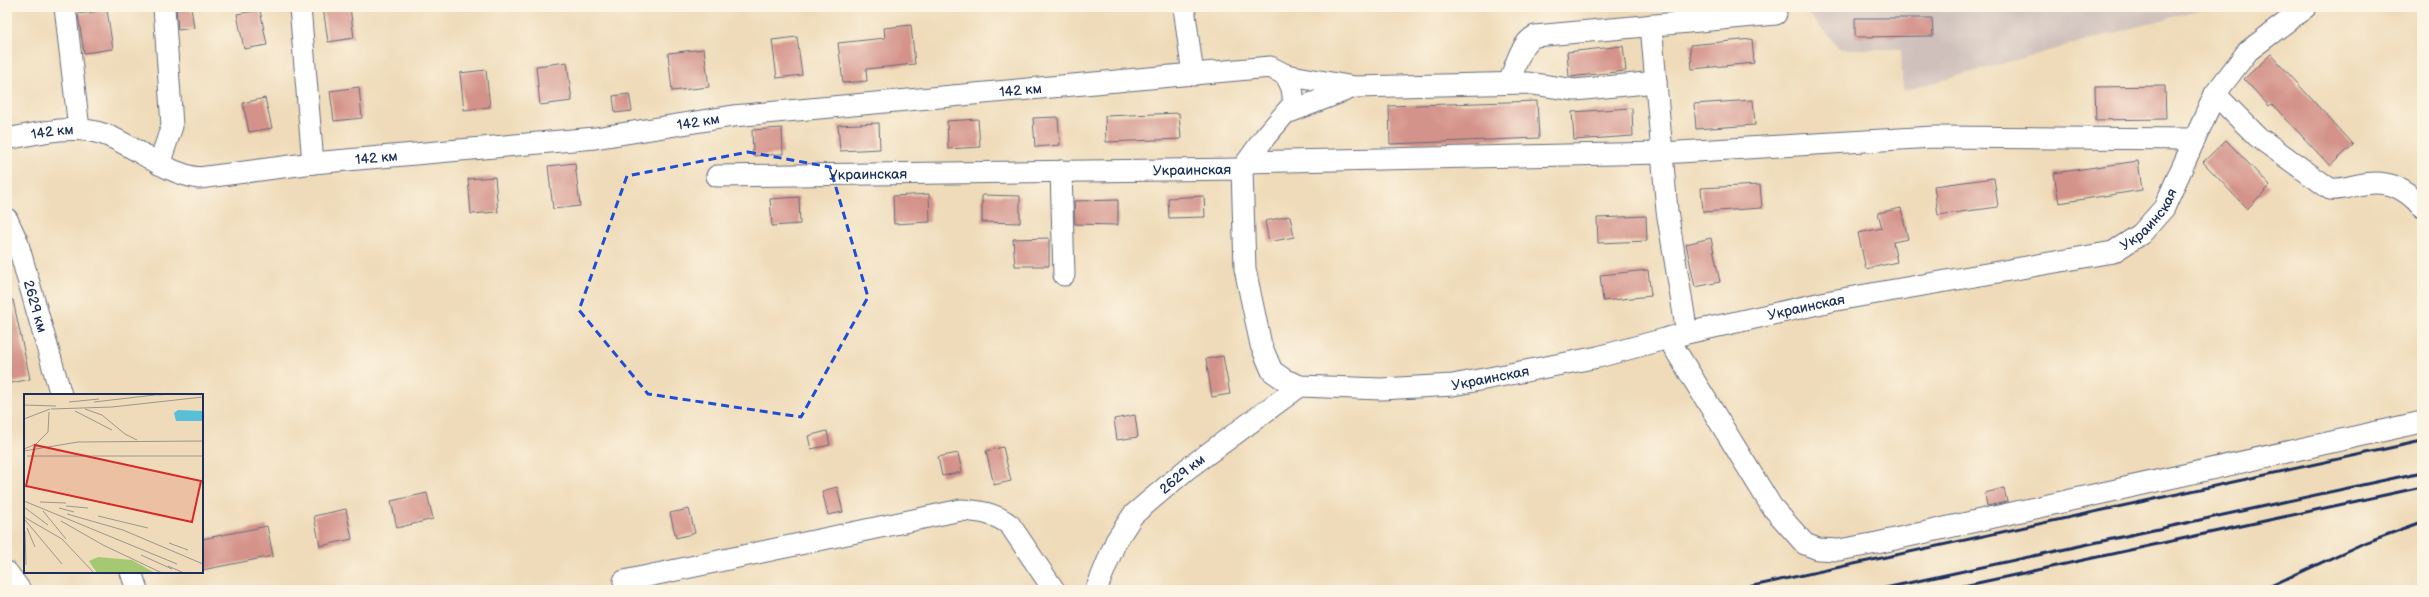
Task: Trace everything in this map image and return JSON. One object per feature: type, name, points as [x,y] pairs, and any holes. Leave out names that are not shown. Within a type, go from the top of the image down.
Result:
[{"type":"street","points":[[65,7],[79,129]]},
{"type":"street","points":[[159,164],[172,126],[164,7]]},
{"type":"street","points":[[300,7],[312,163]]},
{"type":"street","points":[[1184,7],[1193,75]]},
{"type":"street","name":"Украинская","points":[[717,176],[1061,171],[1244,165],[1245,269],[1261,345],[1272,371],[1285,380],[1300,386],[1381,389],[1453,385],[1598,357],[1678,336],[1831,301],[2113,252],[2141,234],[2164,208],[2215,94],[2248,51],[2306,7]]},
{"type":"street","points":[[1518,83],[1524,47],[1528,40],[1535,36],[1776,14]]},
{"type":"street","points":[[1651,25],[1678,336],[1772,507],[1805,544],[1818,549],[1839,550],[1877,543],[2422,422]]},
{"type":"street","name":"142 км","points":[[7,139],[50,131],[79,129],[106,135],[183,176],[199,178],[312,163],[595,138],[733,116],[1270,67],[1286,75],[1354,87]]},
{"type":"street","points":[[1244,165],[1294,103],[1292,88],[1286,75]]},
{"type":"street","points":[[1287,113],[1354,87],[1518,83],[1575,90],[1656,82]]},
{"type":"street","points":[[2215,94],[2258,137],[2330,189],[2339,190],[2377,182],[2395,185],[2414,197],[2422,207]]},
{"type":"street","points":[[1244,165],[1662,153],[1933,137],[2195,139]]},
{"type":"street","points":[[1061,171],[1064,276]]},
{"type":"street","name":"2629 км","points":[[7,219],[17,241],[60,394]]},
{"type":"street","name":"2629 км","points":[[1096,590],[1103,567],[1116,541],[1133,515],[1187,469],[1300,386]]},
{"type":"street","points":[[624,581],[961,510],[984,512],[1001,518],[1010,525],[1054,590]]},
{"type":"street","points":[[7,572],[20,590]]},
{"type":"street","points":[[132,573],[137,590]]},
{"type":"highlighted area","points":[[748,152],[830,167],[868,297],[801,417],[648,394],[579,310],[627,176]]},
{"type":"shaded area","points":[[1802,7],[2209,7],[1903,91],[1901,49],[1840,49]]},
{"type":"building","points":[[176,7],[191,7],[194,28],[178,30]]},
{"type":"building","points":[[323,7],[350,7],[354,38],[328,42]]},
{"type":"building","points":[[107,10],[113,49],[84,53],[78,14]]},
{"type":"building","points":[[260,10],[267,45],[244,49],[237,14]]},
{"type":"building","points":[[1855,18],[1932,18],[1933,36],[1855,37]]},
{"type":"building","points":[[911,25],[915,64],[866,69],[867,81],[843,83],[838,43],[885,38],[884,28]]},
{"type":"building","points":[[797,37],[802,75],[777,78],[772,40]]},
{"type":"building","points":[[1752,39],[1754,63],[1692,69],[1690,45]]},
{"type":"building","points":[[1623,46],[1626,71],[1569,77],[1567,52]]},
{"type":"building","points":[[704,49],[709,87],[672,91],[668,53]]},
{"type":"building","points":[[2271,54],[2353,145],[2330,166],[2272,104],[2269,106],[2244,79]]},
{"type":"building","points":[[567,62],[572,101],[540,105],[536,66]]},
{"type":"building","points":[[486,70],[490,107],[464,110],[460,73]]},
{"type":"building","points":[[2165,86],[2166,119],[2096,120],[2095,87]]},
{"type":"building","points":[[359,87],[362,118],[334,121],[330,91]]},
{"type":"building","points":[[629,94],[632,111],[615,113],[613,96]]},
{"type":"building","points":[[265,98],[272,128],[249,132],[243,103]]},
{"type":"building","points":[[1753,100],[1755,125],[1696,129],[1694,104]]},
{"type":"building","points":[[1537,101],[1539,138],[1390,144],[1389,106]]},
{"type":"building","points":[[1632,108],[1633,136],[1574,140],[1572,112]]},
{"type":"building","points":[[1179,113],[1181,139],[1106,142],[1105,116]]},
{"type":"building","points":[[1058,117],[1060,145],[1035,147],[1033,118]]},
{"type":"building","points":[[978,119],[980,147],[948,149],[947,121]]},
{"type":"building","points":[[879,123],[880,149],[840,151],[838,125]]},
{"type":"building","points":[[782,128],[783,154],[753,156],[752,130]]},
{"type":"building","points":[[2226,140],[2270,186],[2247,209],[2203,162]]},
{"type":"building","points":[[2138,161],[2142,190],[2059,203],[2054,173]]},
{"type":"building","points":[[575,163],[580,206],[553,209],[548,166]]},
{"type":"building","points":[[495,177],[498,212],[471,214],[468,179]]},
{"type":"building","points":[[1994,178],[1998,207],[1938,215],[1934,186]]},
{"type":"building","points":[[1760,185],[1762,208],[1703,212],[1701,188]]},
{"type":"building","points":[[929,194],[930,222],[894,224],[893,196]]},
{"type":"building","points":[[982,195],[1020,196],[1020,223],[982,222]]},
{"type":"building","points":[[1204,196],[1205,217],[1169,218],[1168,198]]},
{"type":"building","points":[[799,197],[800,224],[772,226],[770,199]]},
{"type":"building","points":[[1118,200],[1118,225],[1075,224],[1074,201]]},
{"type":"building","points":[[1901,208],[1908,239],[1893,242],[1897,262],[1866,269],[1858,233],[1882,228],[1878,213]]},
{"type":"building","points":[[1290,216],[1294,237],[1269,242],[1265,221]]},
{"type":"building","points":[[1646,216],[1647,241],[1598,243],[1597,218]]},
{"type":"building","points":[[1049,238],[1049,266],[1015,266],[1013,239]]},
{"type":"building","points":[[1711,238],[1720,282],[1695,287],[1686,244]]},
{"type":"building","points":[[1648,270],[1651,296],[1603,301],[1600,275]]},
{"type":"building","points":[[13,300],[30,379],[7,384],[7,301]]},
{"type":"building","points":[[1223,356],[1230,394],[1212,397],[1206,359]]},
{"type":"building","points":[[1135,415],[1138,437],[1117,440],[1114,419]]},
{"type":"building","points":[[827,431],[830,445],[811,449],[808,436]]},
{"type":"building","points":[[1003,447],[1011,481],[994,485],[986,451]]},
{"type":"building","points":[[958,453],[962,472],[942,476],[938,457]]},
{"type":"building","points":[[837,487],[843,512],[828,515],[822,491]]},
{"type":"building","points":[[2004,488],[2007,502],[1987,506],[1985,493]]},
{"type":"building","points":[[427,493],[433,519],[397,528],[391,501]]},
{"type":"building","points":[[346,509],[352,539],[320,546],[314,516]]},
{"type":"building","points":[[689,509],[695,533],[676,538],[670,513]]},
{"type":"building","points":[[267,526],[273,556],[203,570],[203,539]]},
{"type":"railway","points":[[1734,590],[2422,441]]},
{"type":"railway","points":[[1876,590],[2422,472]]},
{"type":"railway","points":[[1945,590],[2422,487]]},
{"type":"railway","points":[[2262,590],[2364,543],[2422,522]]}]
